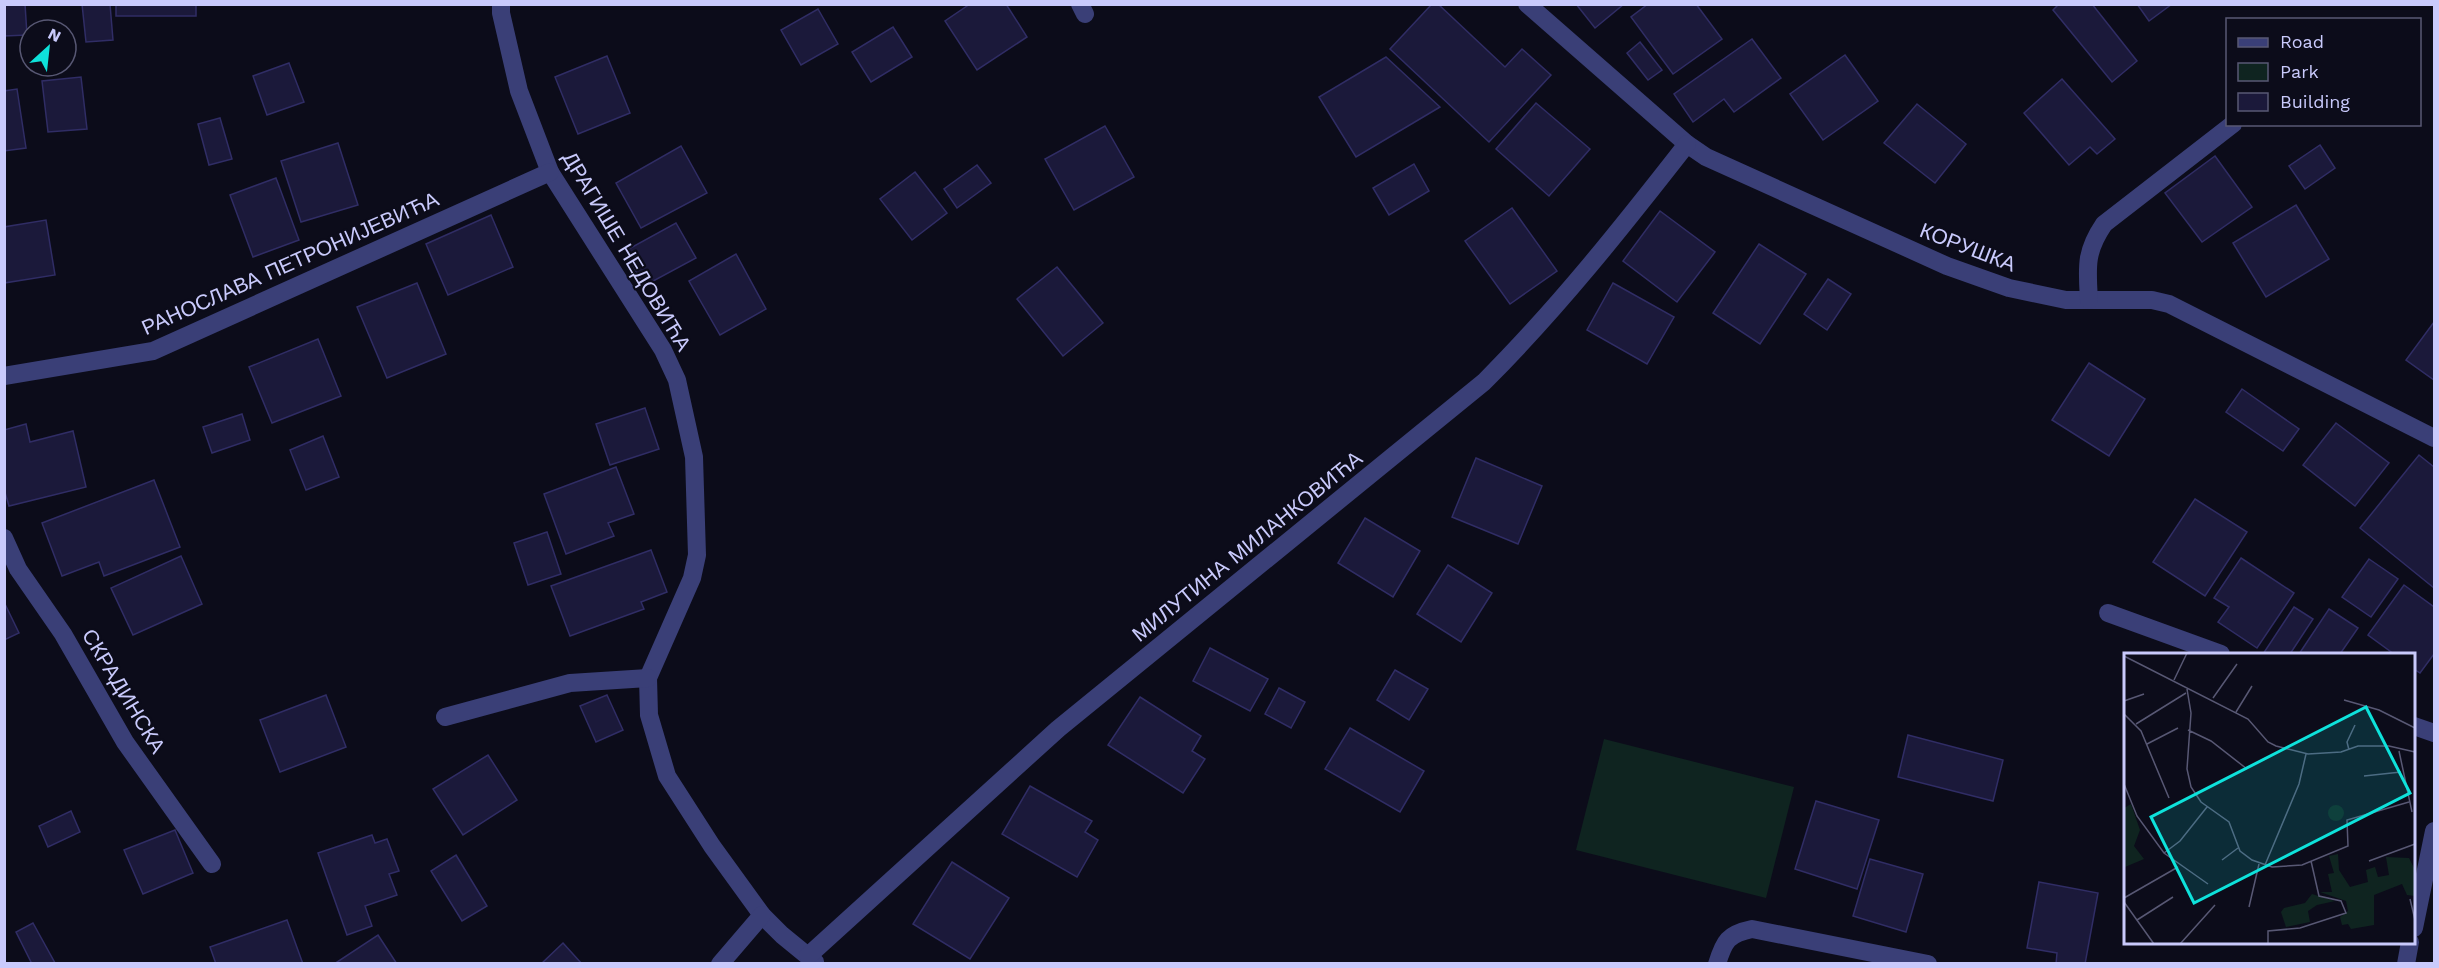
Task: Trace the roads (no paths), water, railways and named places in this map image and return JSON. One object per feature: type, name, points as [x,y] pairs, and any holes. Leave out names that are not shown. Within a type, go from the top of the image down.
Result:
[{"type":"street","name":"ДРАГИШЕ НЕДОВИЋА","points":[[501,4],[501,13],[519,91],[550,172],[663,350],[677,380],[694,457],[697,555],[692,578],[648,678],[649,715],[667,776],[712,846],[762,915],[812,960]]},
{"type":"street","name":"КОРУШКА","points":[[1527,4],[1687,144],[1706,157],[1947,266],[2009,288],[2066,300],[2151,300],[2169,304],[2434,438]]},
{"type":"street","points":[[2089,300],[2088,258],[2092,242],[2104,224],[2230,126]]},
{"type":"street","name":"МИЛУТИНА МИЛАНКОВИЋА","points":[[812,960],[1058,729],[1484,382],[1522,343],[1615,236],[1687,144]]},
{"type":"street","name":"РАНОСЛАВА ПЕТРОНИЈЕВИЋА","points":[[4,376],[153,351],[550,172]]},
{"type":"street","name":"СКРАДИНСКА","points":[[4,538],[11,569],[63,634],[125,742],[212,864]]},
{"type":"street","points":[[2108,613],[2218,653]]},
{"type":"street","points":[[445,717],[570,683],[648,678]]},
{"type":"street","points":[[2415,726],[2434,733]]},
{"type":"street","points":[[2415,923],[2434,831]]},
{"type":"street","points":[[720,963],[762,915]]},
{"type":"street","points":[[1717,963],[1726,941],[1735,933],[1752,929],[1928,963]]},
{"type":"street","points":[[2406,963],[2410,944]]}]
